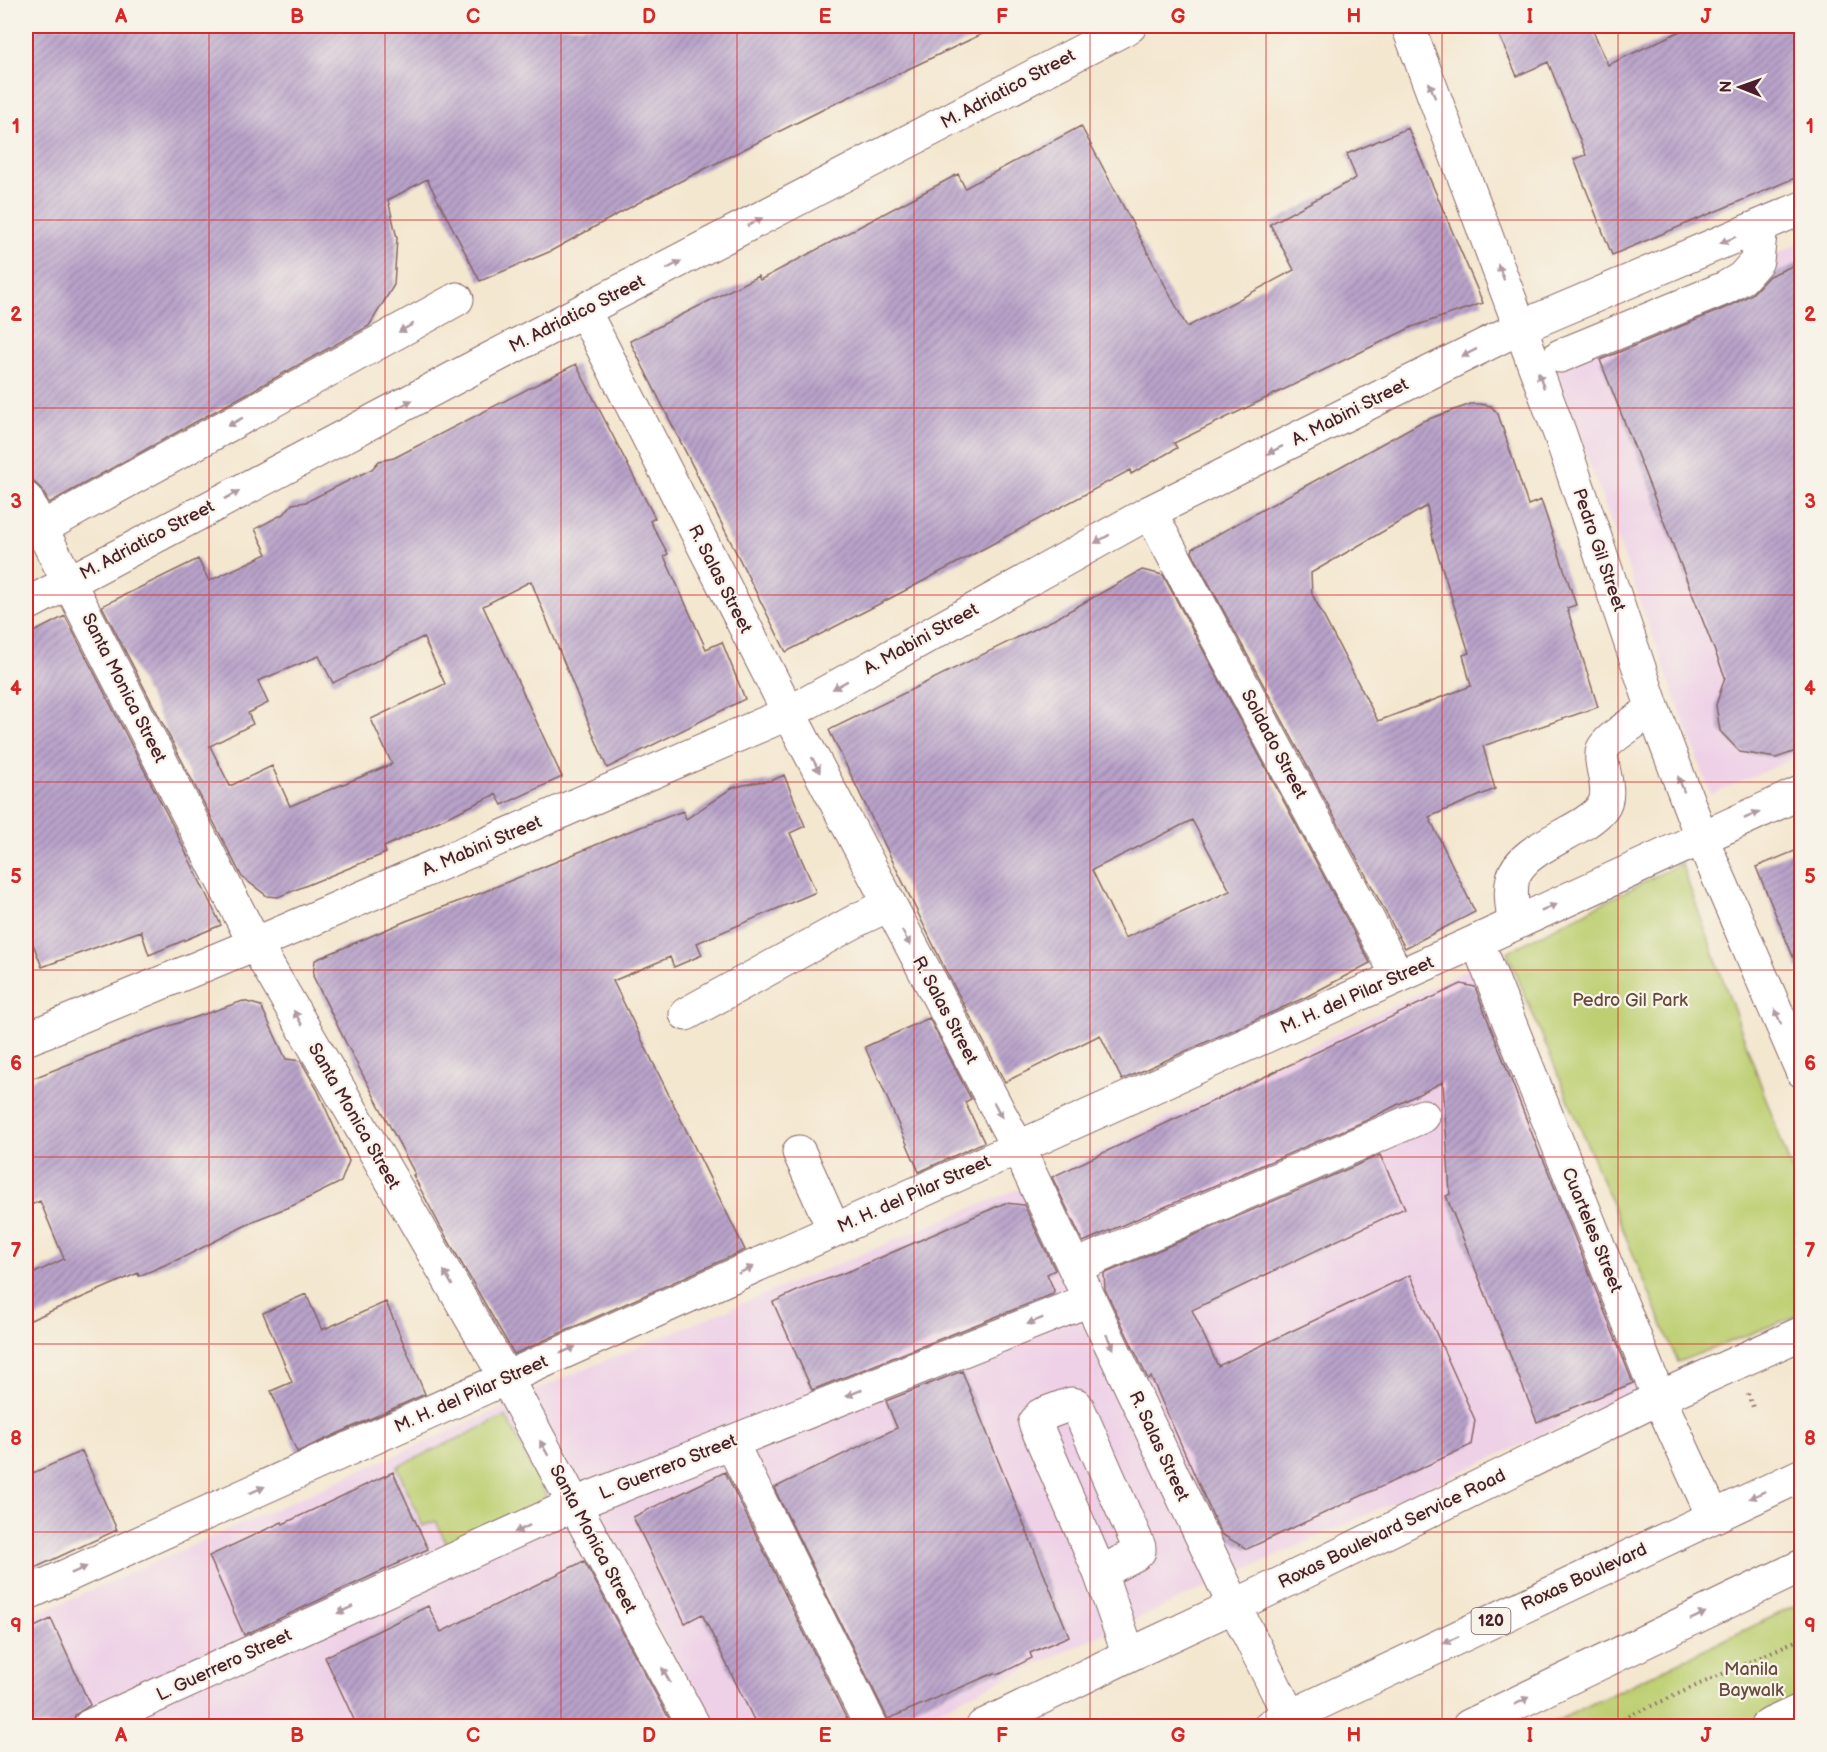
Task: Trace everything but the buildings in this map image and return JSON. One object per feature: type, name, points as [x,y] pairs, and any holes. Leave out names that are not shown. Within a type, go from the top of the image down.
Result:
[{"type":"main road","name":"M. Adriatico Street","points":[[26,605],[1130,26]]},
{"type":"main road","name":"Pedro Gil Street","points":[[1408,26],[1560,434],[1653,709],[1702,839],[1802,1071]]},
{"type":"main road","name":"A. Mabini Street","points":[[26,1039],[255,945],[789,713],[1150,512],[1521,327],[1802,208]]},
{"type":"main road","points":[[1560,356],[1725,288],[1742,278],[1757,261],[1761,226]]},
{"type":"main road","points":[[40,529],[457,299]]},
{"type":"main road","name":"R. Salas Street","points":[[584,311],[789,713],[1018,1148],[1234,1605],[1280,1722]]},
{"type":"main road","name":"Santa Monica Street","points":[[26,500],[255,945],[506,1378],[694,1726]]},
{"type":"main road","name":"Soldado Street","points":[[1150,512],[1398,976]]},
{"type":"main road","points":[[1514,924],[1513,877],[1524,859],[1582,824],[1603,807],[1607,791],[1602,752],[1607,742],[1653,709]]},
{"type":"main road","name":"M. H. del Pilar Street","points":[[26,1594],[1477,941],[1802,792]]},
{"type":"main road","points":[[686,1014],[889,905]]},
{"type":"main road","name":"Cuarteles Street","points":[[1477,941],[1659,1398],[1713,1516]]},
{"type":"main road","points":[[1074,1268],[1422,1116]]},
{"type":"main road","points":[[799,1152],[834,1230]]},
{"type":"main road","name":"L. Guerrero Street","points":[[90,1726],[575,1504],[1089,1299]]},
{"type":"main road","name":"Roxas Boulevard Service Road","points":[[983,1726],[1659,1398],[1802,1333]]},
{"type":"main road","points":[[1100,1573],[1136,1554],[1139,1547],[1078,1408],[1076,1404],[1071,1404],[1041,1415],[1035,1423],[1100,1573],[1129,1655]]},
{"type":"main road","points":[[731,1442],[871,1726]]},
{"type":"main road","name":"Roxas Boulevard","points":[[1280,1722],[1802,1475]]},
{"type":"main road","points":[[1469,1726],[1802,1566]]},
{"type":"main road","points":[[1767,1726],[1802,1710]]},
{"type":"path","points":[[1752,1404],[1754,1410]]},
{"type":"path","points":[[1607,1726],[1802,1638]]},
{"type":"shaded area","points":[[1801,242],[1801,755],[1711,795],[1554,366]]},
{"type":"shaded area","points":[[1474,966],[1643,1389],[901,1726],[712,1726],[528,1393],[1049,1176]]},
{"type":"shaded area","points":[[509,1405],[678,1726],[26,1726],[26,1619]]},
{"type":"green space","name":"Pedro Gil Park","points":[[1681,863],[1801,1196],[1801,1314],[1678,1362],[1507,952]]},
{"type":"green space","points":[[506,1416],[548,1500],[447,1545],[436,1521],[423,1526],[397,1467]]},
{"type":"green space","name":"Manila Baywalk","points":[[1801,1603],[1801,1718],[1785,1726],[1546,1726]]}]
